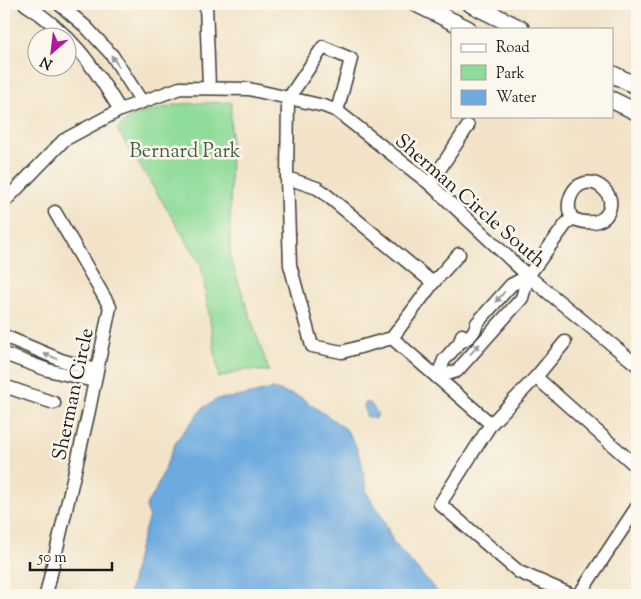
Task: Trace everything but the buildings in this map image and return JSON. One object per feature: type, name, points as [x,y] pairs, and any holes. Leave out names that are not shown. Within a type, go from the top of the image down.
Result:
[{"type":"street","points":[[25,4],[42,14],[72,41],[97,73],[120,110]]},
{"type":"street","points":[[59,4],[86,27],[112,55],[142,102]]},
{"type":"street","points":[[206,4],[210,87]]},
{"type":"street","points":[[417,4],[466,28]]},
{"type":"street","points":[[470,4],[519,28]]},
{"type":"street","points":[[337,111],[351,58],[323,47],[288,99],[287,178],[290,265],[312,346],[342,352],[392,338],[433,283],[459,254]]},
{"type":"street","points":[[614,75],[637,86]]},
{"type":"street","name":"Sherman Circle South","points":[[4,202],[64,140],[120,110],[180,88],[250,89],[324,106],[337,111],[430,184],[528,276],[637,365]]},
{"type":"street","points":[[614,101],[637,112]]},
{"type":"street","points":[[430,184],[468,126]]},
{"type":"street","points":[[287,178],[317,188],[323,192],[433,283]]},
{"type":"street","name":"Sherman Circle","points":[[46,595],[88,415],[110,307],[55,212]]},
{"type":"street","points":[[437,377],[456,371],[522,298],[528,276],[572,218]]},
{"type":"street","points":[[437,377],[444,360],[460,342],[469,326],[477,323],[510,285],[528,276]]},
{"type":"street","points":[[477,323],[489,334]]},
{"type":"street","points":[[8,338],[61,360],[95,375],[48,370],[5,357],[8,338]]},
{"type":"street","points":[[392,338],[490,424]]},
{"type":"street","points":[[565,342],[536,377],[490,424],[440,504],[519,572],[572,595]]},
{"type":"street","points":[[536,377],[637,467]]},
{"type":"street","name":"Sherman Circle","points":[[4,386],[54,403]]},
{"type":"street","points":[[579,595],[637,507]]},
{"type":"green space","name":"Bernard Park","points":[[231,102],[230,258],[269,371],[242,370],[219,378],[201,264],[117,129],[132,116],[180,104]]},
{"type":"water","points":[[273,389],[300,397],[346,429],[355,444],[361,460],[367,493],[382,516],[393,542],[440,595],[129,595],[139,549],[149,516],[146,506],[154,494],[180,436],[203,408],[218,399]]},
{"type":"water","points":[[365,403],[370,403],[377,413],[378,415],[375,419],[366,416]]}]
